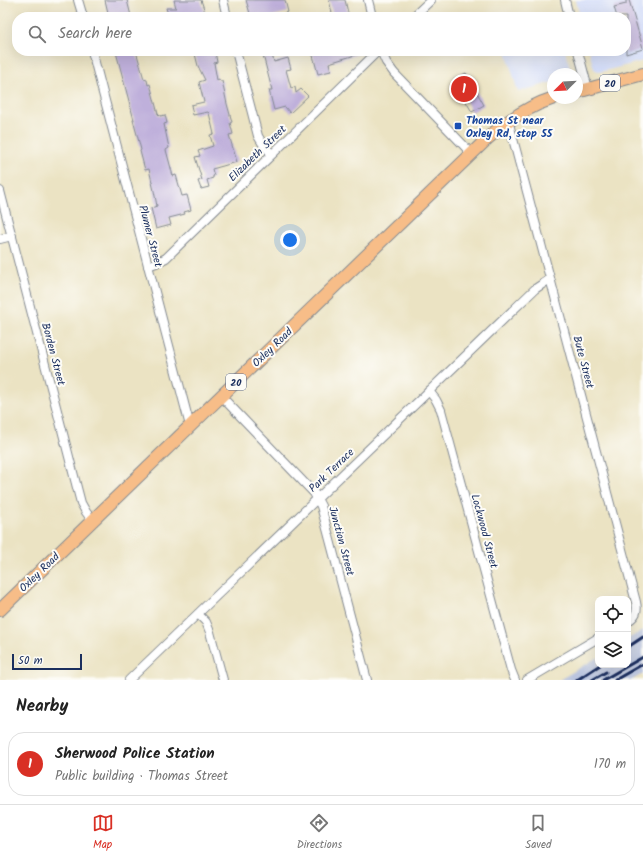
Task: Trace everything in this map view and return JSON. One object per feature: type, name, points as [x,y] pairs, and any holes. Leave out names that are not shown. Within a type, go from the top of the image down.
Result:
[{"type":"main road","name":"20","points":[[583,90],[643,74]]},
{"type":"main road","name":"Oxley Road","points":[[0,610],[508,120],[531,106],[547,100]]},
{"type":"street","points":[[78,0],[82,12]]},
{"type":"street","points":[[223,0],[226,12]]},
{"type":"street","points":[[368,0],[371,12]]},
{"type":"street","points":[[418,12],[431,0]]},
{"type":"street","points":[[565,0],[568,12]]},
{"type":"street","name":"Plumer Street","points":[[93,56],[190,426]]},
{"type":"street","points":[[237,56],[258,136],[264,146],[272,154]]},
{"type":"street","name":"Elizabeth Street","points":[[148,266],[166,258],[375,56]]},
{"type":"street","points":[[383,56],[394,73],[472,154]]},
{"type":"street","points":[[579,56],[580,68]]},
{"type":"street","name":"Bute Street","points":[[508,120],[636,602],[637,610],[634,617],[631,619]]},
{"type":"street","name":"Borden Street","points":[[0,191],[82,503],[92,520]]},
{"type":"street","points":[[0,239],[12,236]]},
{"type":"street","name":"Park Terrace","points":[[129,680],[535,289],[550,279]]},
{"type":"street","name":"Lockwood Street","points":[[429,391],[441,410],[508,662],[515,680]]},
{"type":"street","name":"Junction Street","points":[[221,396],[314,492],[321,506],[367,680]]},
{"type":"street","points":[[198,614],[206,622],[210,632],[223,680]]},
{"type":"street","points":[[527,680],[595,640]]},
{"type":"shaded area","points":[[576,0],[643,0],[643,61],[600,72],[594,69],[590,56],[631,56],[631,12],[579,12]]},
{"type":"shaded area","points":[[507,56],[566,56],[570,68],[547,68],[547,84],[518,92]]},
{"type":"shaded area","points":[[643,630],[643,674],[632,680],[559,680],[595,659],[595,668],[631,668],[631,637]]},
{"type":"building","points":[[105,0],[127,0],[130,12],[108,12]]},
{"type":"building","points":[[174,0],[201,0],[205,12],[167,12],[166,8],[176,8]]},
{"type":"building","points":[[246,0],[285,0],[288,12],[250,12]]},
{"type":"building","points":[[329,0],[345,0],[348,12],[332,12]]},
{"type":"building","points":[[626,0],[629,0],[643,49],[631,53],[631,12],[616,12],[614,7],[626,4]]},
{"type":"building","points":[[117,56],[137,56],[144,79],[147,80],[148,85],[150,84],[158,114],[160,116],[165,115],[167,123],[164,124],[169,148],[166,150],[173,176],[176,175],[182,196],[187,195],[191,210],[184,212],[185,214],[169,218],[171,225],[156,229],[151,208],[157,206],[154,191],[149,169],[145,170],[134,120]]},
{"type":"building","points":[[196,56],[216,56],[217,62],[214,63],[217,80],[219,79],[222,81],[232,122],[230,123],[233,134],[229,135],[237,162],[212,169],[214,176],[213,178],[207,180],[209,187],[201,189],[198,181],[202,180],[195,157],[200,156],[198,151],[213,146],[210,135],[214,134],[208,112],[193,115],[191,105],[204,102],[199,82],[205,80],[198,66]]},
{"type":"building","points":[[263,56],[272,56],[274,62],[288,58],[291,69],[286,70],[291,88],[295,87],[296,93],[301,89],[308,96],[290,113],[285,107],[274,110],[269,90],[272,90]]},
{"type":"building","points":[[313,56],[352,56],[329,63],[331,71],[318,74]]},
{"type":"building","points":[[466,73],[484,105],[472,112],[461,93],[457,95],[451,85],[456,82],[454,79]]},
{"type":"railway","points":[[631,645],[643,637]]},
{"type":"railway","points":[[603,680],[643,657]]},
{"type":"railway","points":[[615,680],[643,664]]},
{"type":"railway","points":[[577,680],[595,668]]},
{"type":"railway","points":[[592,680],[606,672]]},
{"type":"place","name":"Sherwood Police Station","points":[[464,89]]},
{"type":"place","name":"Thomas St near Oxley Rd, stop 55","points":[[458,126]]}]
